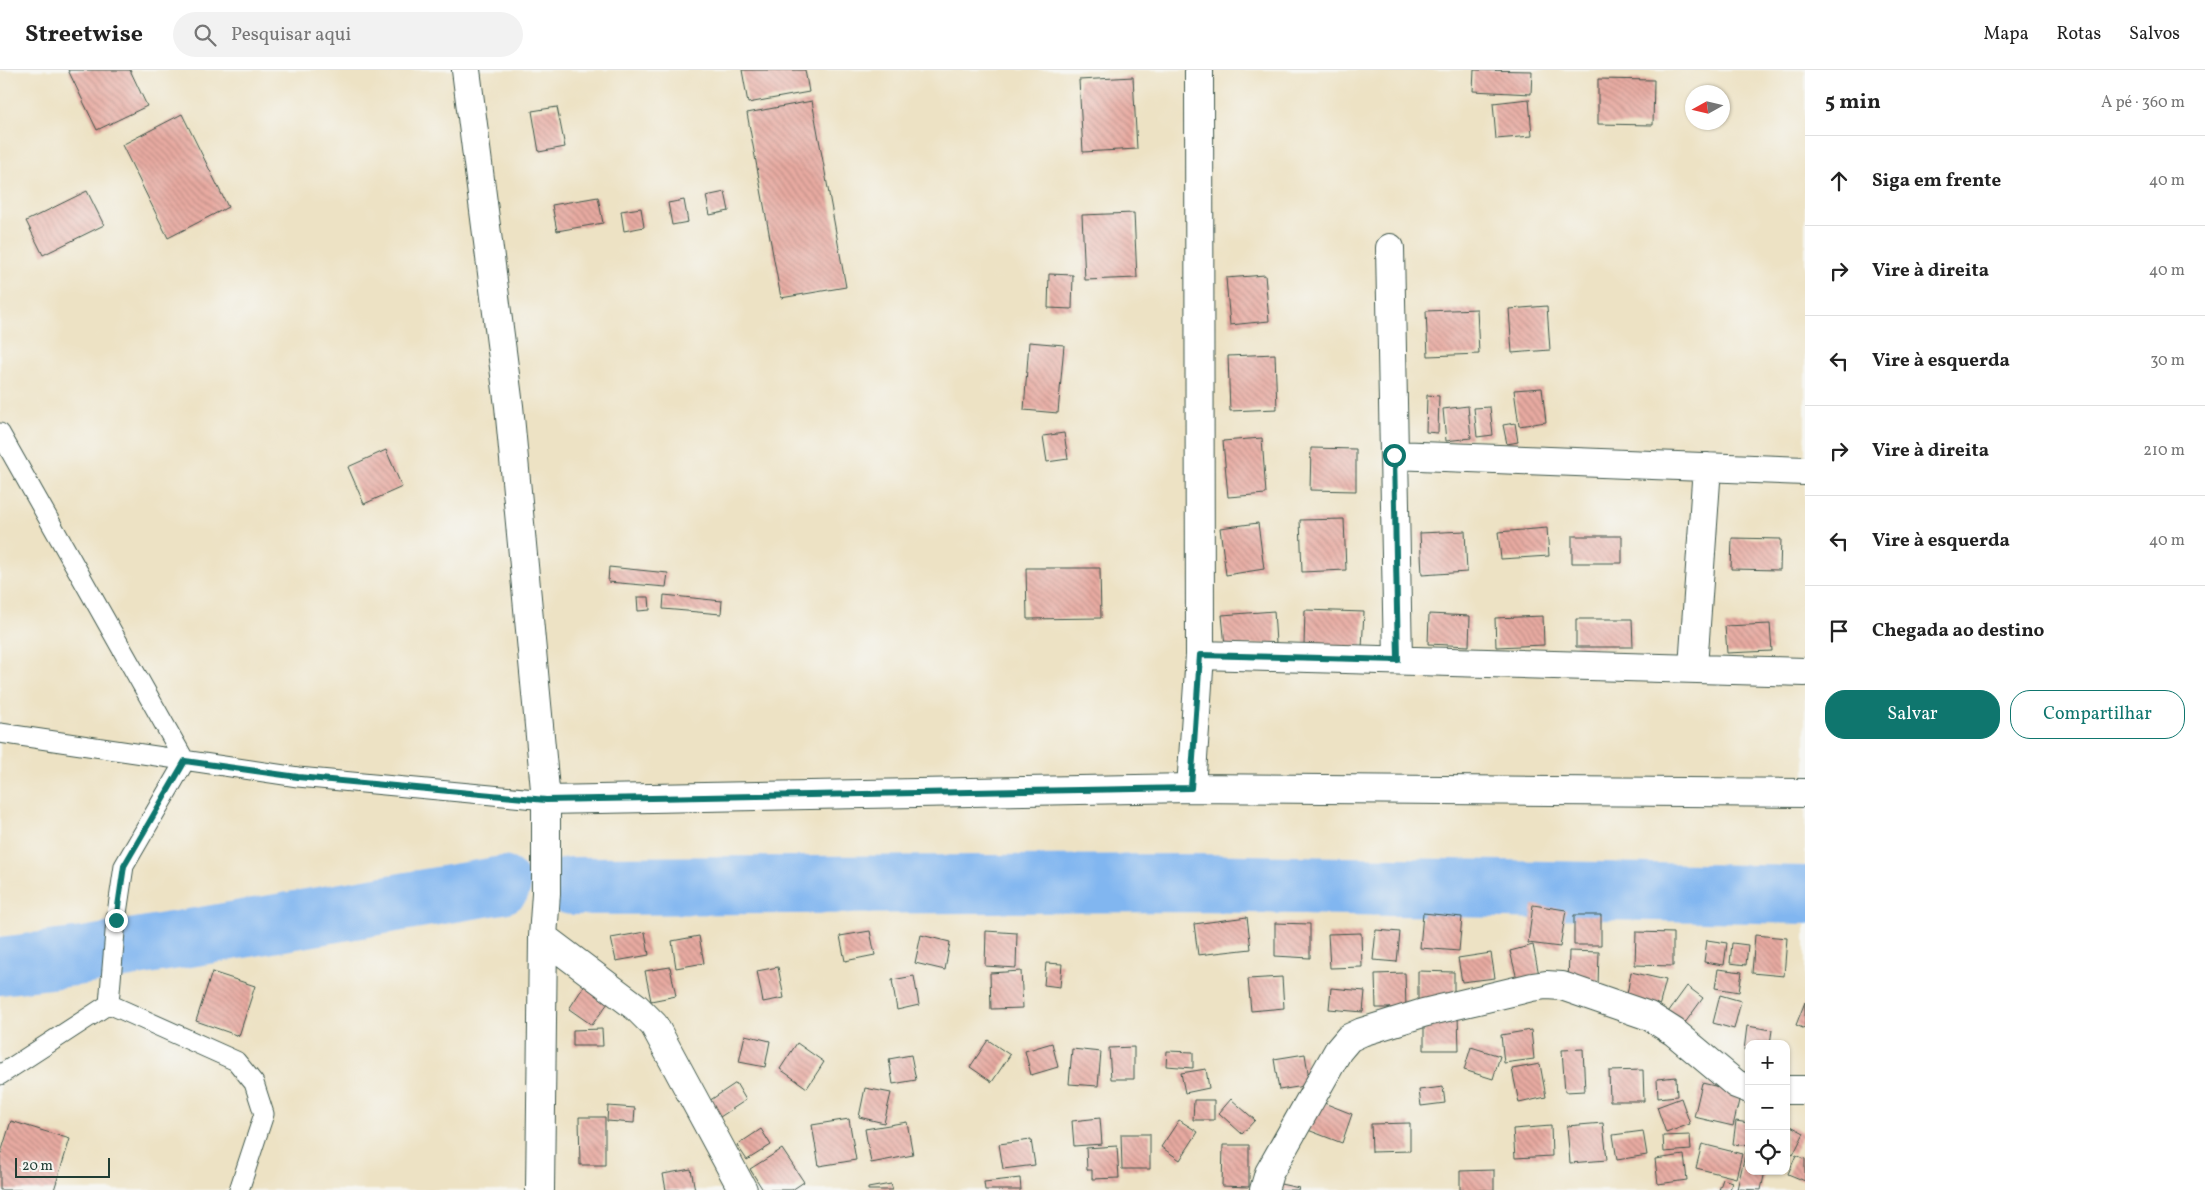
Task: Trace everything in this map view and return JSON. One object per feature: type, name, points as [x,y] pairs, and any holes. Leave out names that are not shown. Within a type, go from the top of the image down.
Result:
[{"type":"street","points":[[466,70],[509,406],[546,800],[540,1190]]},
{"type":"street","points":[[1191,788],[1200,655],[1198,70]]},
{"type":"street","points":[[1390,248],[1398,660]]},
{"type":"street","points":[[1394,455],[1805,471]]},
{"type":"street","points":[[1693,667],[1706,467]]},
{"type":"street","points":[[1200,655],[1693,667],[1805,672]]},
{"type":"street","points":[[546,800],[1191,788],[1805,793]]},
{"type":"street","points":[[543,937],[636,1007],[654,1025],[743,1190]]},
{"type":"street","points":[[1264,1190],[1269,1173],[1338,1051],[1349,1038],[1423,1013],[1532,987],[1546,985],[1562,986],[1649,1016],[1674,1032],[1736,1084],[1745,1087]]},
{"type":"street","points":[[1790,1090],[1805,1090]]},
{"type":"lane","points":[[0,433],[185,761]]},
{"type":"lane","points":[[0,733],[298,777],[546,800]]},
{"type":"lane","points":[[109,1004],[116,920],[124,866],[185,761]]},
{"type":"lane","points":[[0,1075],[109,1004]]},
{"type":"lane","points":[[109,1004],[236,1061],[254,1083],[264,1114],[239,1190]]},
{"type":"building","points":[[68,70],[130,70],[147,106],[97,130]]},
{"type":"building","points":[[742,70],[805,70],[809,92],[748,103]]},
{"type":"building","points":[[1474,70],[1532,71],[1531,94],[1473,91]]},
{"type":"building","points":[[1133,77],[1137,149],[1083,152],[1079,80]]},
{"type":"building","points":[[1598,79],[1654,80],[1653,125],[1598,124]]},
{"type":"building","points":[[1529,99],[1532,136],[1496,139],[1493,103]]},
{"type":"building","points":[[812,101],[846,287],[781,298],[747,113]]},
{"type":"building","points":[[557,107],[565,147],[539,152],[532,111]]},
{"type":"building","points":[[182,114],[228,207],[168,238],[122,145]]},
{"type":"building","points":[[87,191],[104,225],[43,255],[26,221]]},
{"type":"building","points":[[725,192],[729,211],[710,215],[706,196]]},
{"type":"building","points":[[598,197],[603,223],[557,231],[552,205]]},
{"type":"building","points":[[684,200],[688,222],[672,225],[668,203]]},
{"type":"building","points":[[641,208],[644,227],[624,231],[621,211]]},
{"type":"building","points":[[1134,213],[1137,278],[1085,280],[1082,215]]},
{"type":"building","points":[[1049,274],[1073,275],[1072,309],[1048,308]]},
{"type":"building","points":[[1265,275],[1269,321],[1230,325],[1226,278]]},
{"type":"building","points":[[1547,306],[1550,350],[1512,353],[1509,309]]},
{"type":"building","points":[[1477,309],[1479,354],[1428,356],[1426,311]]},
{"type":"building","points":[[1029,342],[1064,345],[1058,413],[1024,410]]},
{"type":"building","points":[[1275,354],[1277,409],[1230,411],[1228,356]]},
{"type":"building","points":[[1542,388],[1546,422],[1519,426],[1514,390]]},
{"type":"building","points":[[1427,395],[1439,396],[1438,433],[1426,432]]},
{"type":"building","points":[[1468,406],[1471,438],[1446,441],[1443,409]]},
{"type":"building","points":[[1490,407],[1493,435],[1477,437],[1474,408]]},
{"type":"building","points":[[1515,423],[1518,442],[1507,444],[1503,425]]},
{"type":"building","points":[[1064,433],[1068,459],[1047,462],[1043,436]]},
{"type":"building","points":[[1262,438],[1266,494],[1228,497],[1223,441]]},
{"type":"building","points":[[1311,448],[1356,449],[1356,491],[1310,490]]},
{"type":"building","points":[[386,450],[402,487],[364,504],[348,467]]},
{"type":"building","points":[[1344,519],[1346,570],[1302,572],[1300,520]]},
{"type":"building","points":[[1258,523],[1264,569],[1226,575],[1220,528]]},
{"type":"building","points":[[1547,528],[1549,556],[1501,559],[1498,532]]},
{"type":"building","points":[[1465,531],[1467,572],[1422,575],[1420,533]]},
{"type":"building","points":[[1572,536],[1622,536],[1622,563],[1572,563]]},
{"type":"building","points":[[1732,538],[1781,539],[1780,570],[1731,569]]},
{"type":"building","points":[[609,567],[668,573],[666,587],[608,582]]},
{"type":"building","points":[[1026,568],[1100,568],[1101,618],[1027,619]]},
{"type":"building","points":[[664,595],[722,601],[721,614],[663,609]]},
{"type":"building","points":[[637,597],[649,597],[650,610],[638,611]]},
{"type":"building","points":[[1305,610],[1364,612],[1362,648],[1304,645]]},
{"type":"building","points":[[1274,611],[1276,643],[1225,646],[1222,615]]},
{"type":"building","points":[[1429,614],[1470,616],[1469,646],[1428,644]]},
{"type":"building","points":[[1543,616],[1544,645],[1496,647],[1495,618]]},
{"type":"building","points":[[1576,619],[1632,619],[1633,647],[1576,647]]},
{"type":"building","points":[[1770,624],[1772,651],[1727,653],[1725,626]]},
{"type":"building","points":[[1533,905],[1566,910],[1560,947],[1528,943]]},
{"type":"building","points":[[1423,913],[1462,917],[1459,951],[1420,948]]},
{"type":"building","points":[[1574,915],[1601,915],[1601,945],[1574,945]]},
{"type":"building","points":[[1247,917],[1251,949],[1198,955],[1194,924]]},
{"type":"building","points":[[1275,923],[1310,924],[1310,958],[1275,956]]},
{"type":"building","points":[[1376,930],[1400,932],[1397,962],[1373,960]]},
{"type":"building","points":[[870,931],[875,955],[845,961],[840,936]]},
{"type":"building","points":[[986,931],[1017,933],[1016,968],[985,966]]},
{"type":"building","points":[[645,932],[649,955],[616,961],[611,938]]},
{"type":"building","points":[[1636,932],[1673,933],[1673,966],[1635,965]]},
{"type":"building","points":[[1361,933],[1362,967],[1330,968],[1328,934]]},
{"type":"building","points":[[921,935],[950,942],[945,970],[915,963]]},
{"type":"building","points":[[1755,935],[1787,938],[1784,976],[1752,973]]},
{"type":"building","points":[[699,936],[704,963],[676,968],[672,941]]},
{"type":"building","points":[[1707,940],[1727,943],[1724,965],[1704,962]]},
{"type":"building","points":[[1732,943],[1748,945],[1746,965],[1730,963]]},
{"type":"building","points":[[1533,945],[1539,975],[1517,979],[1510,951]]},
{"type":"building","points":[[1569,951],[1599,952],[1598,986],[1568,985]]},
{"type":"building","points":[[1491,953],[1495,978],[1462,982],[1458,958]]},
{"type":"building","points":[[1046,963],[1062,964],[1060,987],[1044,985]]},
{"type":"building","points":[[670,967],[676,996],[651,1001],[645,971]]},
{"type":"building","points":[[778,967],[784,998],[763,1002],[757,971]]},
{"type":"building","points":[[1718,969],[1742,972],[1739,992],[1715,988]]},
{"type":"building","points":[[1021,971],[1023,1008],[991,1009],[990,973]]},
{"type":"building","points":[[1418,971],[1454,972],[1454,1002],[1418,1001]]},
{"type":"building","points":[[212,972],[255,986],[239,1036],[196,1021]]},
{"type":"building","points":[[1631,972],[1666,980],[1659,1007],[1626,1000]]},
{"type":"building","points":[[1405,973],[1406,1008],[1376,1008],[1375,974]]},
{"type":"building","points":[[914,976],[919,1005],[897,1010],[892,980]]},
{"type":"building","points":[[1282,977],[1284,1008],[1251,1011],[1248,979]]},
{"type":"building","points":[[584,986],[608,1003],[592,1025],[569,1009]]},
{"type":"building","points":[[1687,986],[1703,998],[1682,1027],[1666,1015]]},
{"type":"building","points":[[1331,988],[1365,991],[1363,1012],[1329,1009]]},
{"type":"building","points":[[1720,995],[1741,1001],[1734,1029],[1713,1023]]},
{"type":"building","points":[[1805,1002],[1805,1029],[1796,1025]]},
{"type":"building","points":[[1424,1016],[1458,1016],[1459,1050],[1424,1050]]},
{"type":"building","points":[[1747,1026],[1772,1030],[1771,1040],[1745,1040]]},
{"type":"building","points":[[602,1029],[603,1046],[573,1046],[573,1030]]},
{"type":"building","points":[[1531,1030],[1534,1059],[1504,1063],[1501,1035]]},
{"type":"building","points":[[745,1035],[770,1041],[765,1067],[739,1062]]},
{"type":"building","points":[[988,1040],[1010,1055],[992,1082],[970,1067]]},
{"type":"building","points":[[797,1043],[824,1062],[807,1088],[780,1069]]},
{"type":"building","points":[[1052,1043],[1058,1067],[1031,1075],[1025,1051]]},
{"type":"building","points":[[1134,1047],[1134,1079],[1111,1079],[1109,1048]]},
{"type":"building","points":[[1471,1047],[1500,1056],[1493,1079],[1464,1070]]},
{"type":"building","points":[[1072,1049],[1101,1052],[1098,1086],[1069,1084]]},
{"type":"building","points":[[1583,1049],[1585,1091],[1565,1092],[1562,1050]]},
{"type":"building","points":[[1167,1051],[1193,1052],[1193,1068],[1166,1066]]},
{"type":"building","points":[[1305,1054],[1310,1085],[1279,1090],[1274,1059]]},
{"type":"building","points":[[911,1055],[916,1080],[893,1084],[889,1059]]},
{"type":"building","points":[[1540,1064],[1546,1097],[1519,1103],[1512,1069]]},
{"type":"building","points":[[1206,1069],[1209,1088],[1185,1093],[1181,1073]]},
{"type":"building","points":[[1643,1070],[1644,1101],[1610,1101],[1609,1071]]},
{"type":"building","points":[[1676,1077],[1677,1096],[1658,1098],[1657,1079]]},
{"type":"building","points":[[736,1083],[746,1100],[720,1117],[709,1101]]},
{"type":"building","points":[[1702,1083],[1741,1092],[1733,1126],[1694,1117]]},
{"type":"building","points":[[1443,1087],[1445,1103],[1421,1106],[1419,1090]]},
{"type":"building","points":[[865,1088],[891,1093],[884,1123],[859,1117]]},
{"type":"building","points":[[1681,1098],[1690,1124],[1666,1133],[1657,1107]]},
{"type":"building","points":[[1231,1099],[1255,1120],[1242,1134],[1219,1113]]},
{"type":"building","points":[[1194,1100],[1214,1100],[1214,1120],[1193,1120]]},
{"type":"building","points":[[1319,1101],[1352,1114],[1342,1143],[1308,1130]]},
{"type":"building","points":[[608,1106],[635,1108],[634,1123],[607,1121]]},
{"type":"building","points":[[579,1117],[605,1117],[605,1165],[580,1165]]},
{"type":"building","points":[[1100,1118],[1102,1144],[1074,1146],[1072,1121]]},
{"type":"building","points":[[849,1119],[856,1160],[819,1166],[812,1125]]},
{"type":"building","points":[[1179,1120],[1198,1132],[1180,1160],[1161,1147]]},
{"type":"building","points":[[11,1121],[70,1139],[54,1190],[0,1190],[0,1156]]},
{"type":"building","points":[[1736,1121],[1745,1122],[1745,1146],[1733,1144]]},
{"type":"building","points":[[907,1122],[913,1155],[871,1163],[865,1129]]},
{"type":"building","points":[[1410,1123],[1410,1151],[1372,1152],[1371,1124]]},
{"type":"building","points":[[1603,1123],[1607,1160],[1570,1163],[1567,1126]]},
{"type":"building","points":[[1551,1126],[1552,1156],[1515,1158],[1513,1129]]},
{"type":"building","points":[[1790,1126],[1804,1133],[1793,1155],[1790,1153]]},
{"type":"building","points":[[761,1129],[771,1145],[747,1160],[737,1145]]},
{"type":"building","points":[[1643,1131],[1647,1155],[1617,1160],[1613,1135]]},
{"type":"building","points":[[1121,1134],[1150,1134],[1150,1169],[1122,1169]]},
{"type":"building","points":[[1690,1135],[1691,1150],[1664,1152],[1663,1136]]},
{"type":"building","points":[[1031,1140],[1035,1165],[1003,1169],[999,1144]]},
{"type":"building","points":[[1702,1144],[1742,1154],[1736,1178],[1696,1168]]},
{"type":"building","points":[[1223,1145],[1249,1145],[1249,1187],[1222,1186]]},
{"type":"building","points":[[1117,1146],[1119,1178],[1092,1179],[1092,1170],[1087,1170],[1086,1148]]},
{"type":"building","points":[[782,1149],[804,1182],[792,1190],[763,1190],[750,1169]]},
{"type":"building","points":[[1684,1155],[1687,1180],[1658,1184],[1655,1159]]},
{"type":"building","points":[[1745,1155],[1745,1175],[1764,1175],[1761,1190],[1737,1189]]},
{"type":"building","points":[[1796,1155],[1805,1159],[1805,1181],[1790,1175],[1790,1169]]},
{"type":"building","points":[[691,1169],[695,1190],[666,1190],[663,1174]]},
{"type":"building","points":[[1494,1170],[1494,1190],[1460,1190],[1460,1171]]},
{"type":"building","points":[[1020,1178],[1021,1190],[985,1190],[984,1182]]},
{"type":"building","points":[[1723,1179],[1732,1182],[1730,1190],[1719,1190]]},
{"type":"building","points":[[1276,1183],[1299,1188],[1298,1190],[1275,1190]]},
{"type":"building","points":[[891,1184],[893,1190],[868,1190],[868,1188]]},
{"type":"waterway","points":[[571,886],[1195,883],[1805,895]]},
{"type":"waterway","points":[[0,966],[83,956],[502,885]]},
{"type":"route","points":[[116,920],[124,866],[185,761],[298,777],[546,800],[1191,788],[1200,655],[1398,660],[1394,455]]}]
